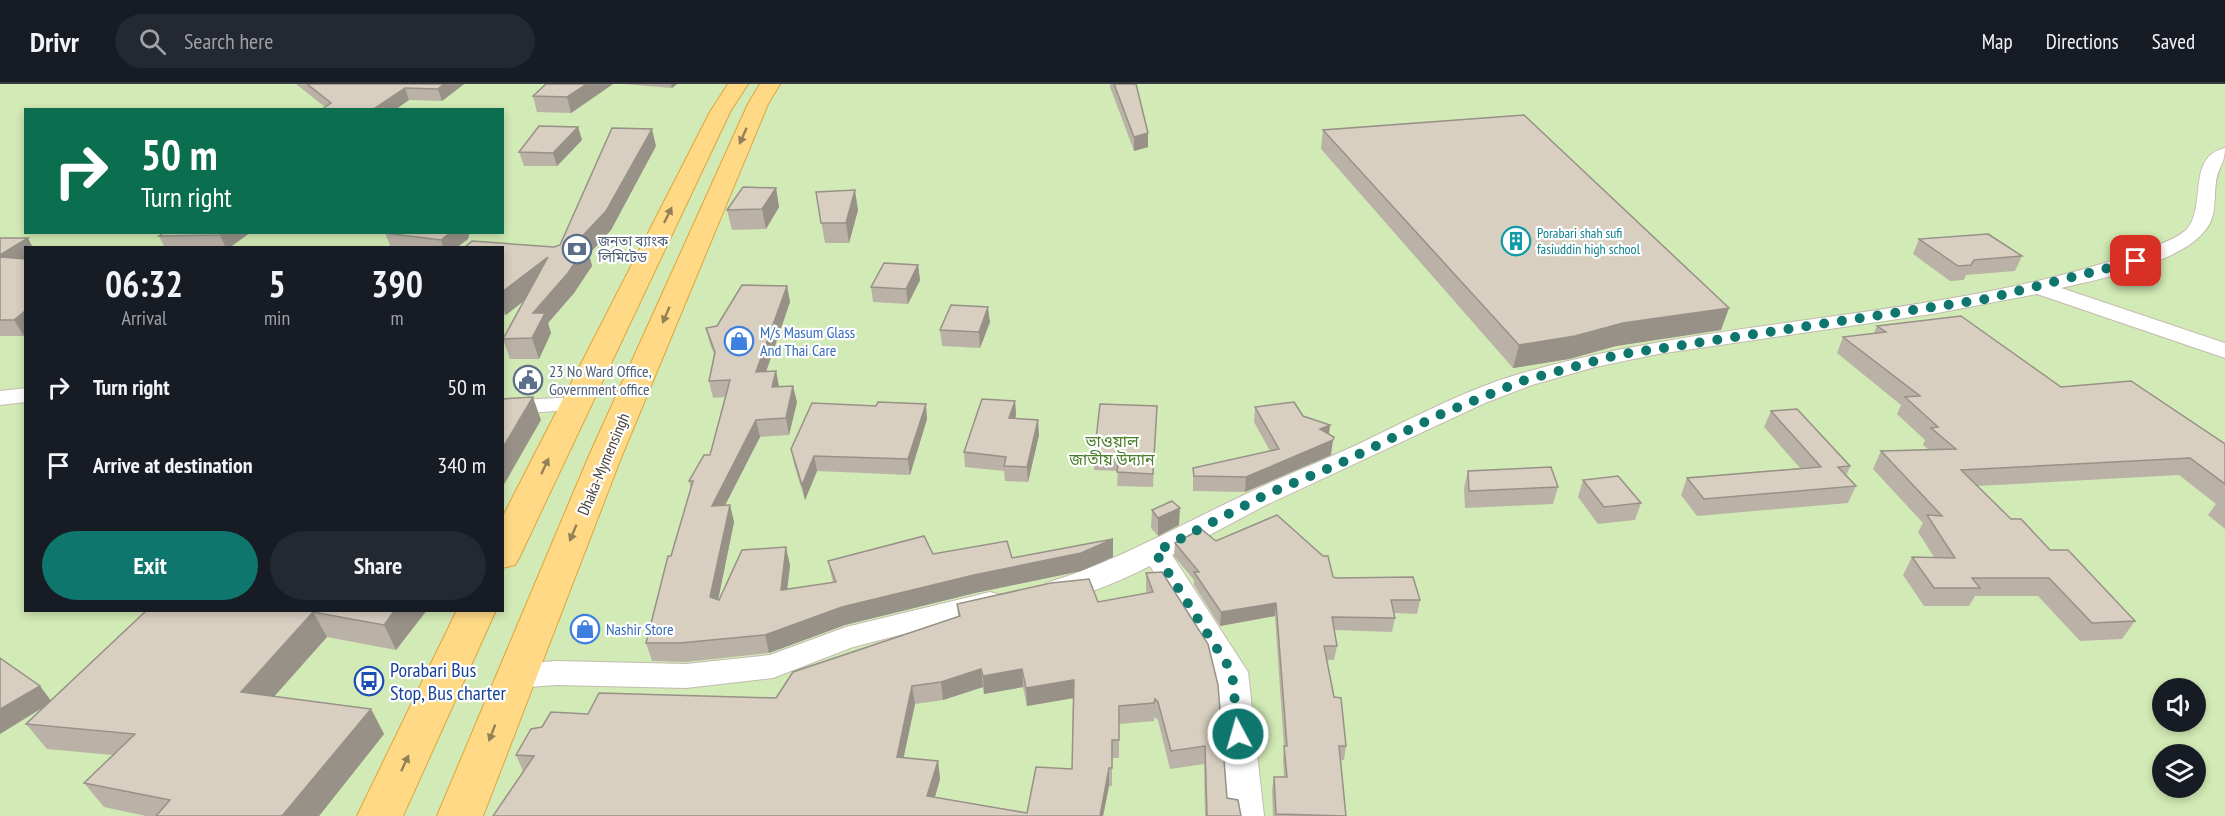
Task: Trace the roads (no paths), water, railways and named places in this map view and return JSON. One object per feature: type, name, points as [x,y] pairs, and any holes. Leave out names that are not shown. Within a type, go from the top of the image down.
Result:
[{"type":"highway","points":[[504,552],[574,404],[720,112],[738,84]]},
{"type":"highway","name":"Dhaka-Mymensingh","points":[[460,816],[513,676],[715,201],[758,104],[770,84]]},
{"type":"highway","points":[[380,816],[476,612]]},
{"type":"street","points":[[513,676],[557,673],[686,676],[773,666],[846,639],[976,605],[1087,582],[1121,569],[1265,495],[1341,463],[1439,415],[1522,381],[1617,355],[1796,326],[1925,309],[2038,288],[2136,261],[2184,242],[2205,223],[2210,204],[2210,168],[2225,153]]},
{"type":"street","points":[[2038,288],[2225,351]]},
{"type":"street","points":[[0,398],[24,395]]},
{"type":"street","points":[[504,408],[574,404]]},
{"type":"street","points":[[1155,552],[1232,672],[1246,816]]},
{"type":"place","name":"Porabari shah sufi fasiuddin high school","points":[[1516,241]]},
{"type":"place","name":"জনতা ব্যাংক লিমিটেড","points":[[577,249]]},
{"type":"place","name":"M/s Masum Glass And Thai Care","points":[[739,341]]},
{"type":"place","name":"23 No Ward Office, Government office","points":[[528,380]]},
{"type":"place","name":"Nashir Store","points":[[585,629]]},
{"type":"place","name":"Porabari Bus Stop, Bus charter","points":[[369,681]]},
{"type":"park label","name":"ভাওয়াল জাতীয় উদ্যান","points":[[1112,450]]}]
